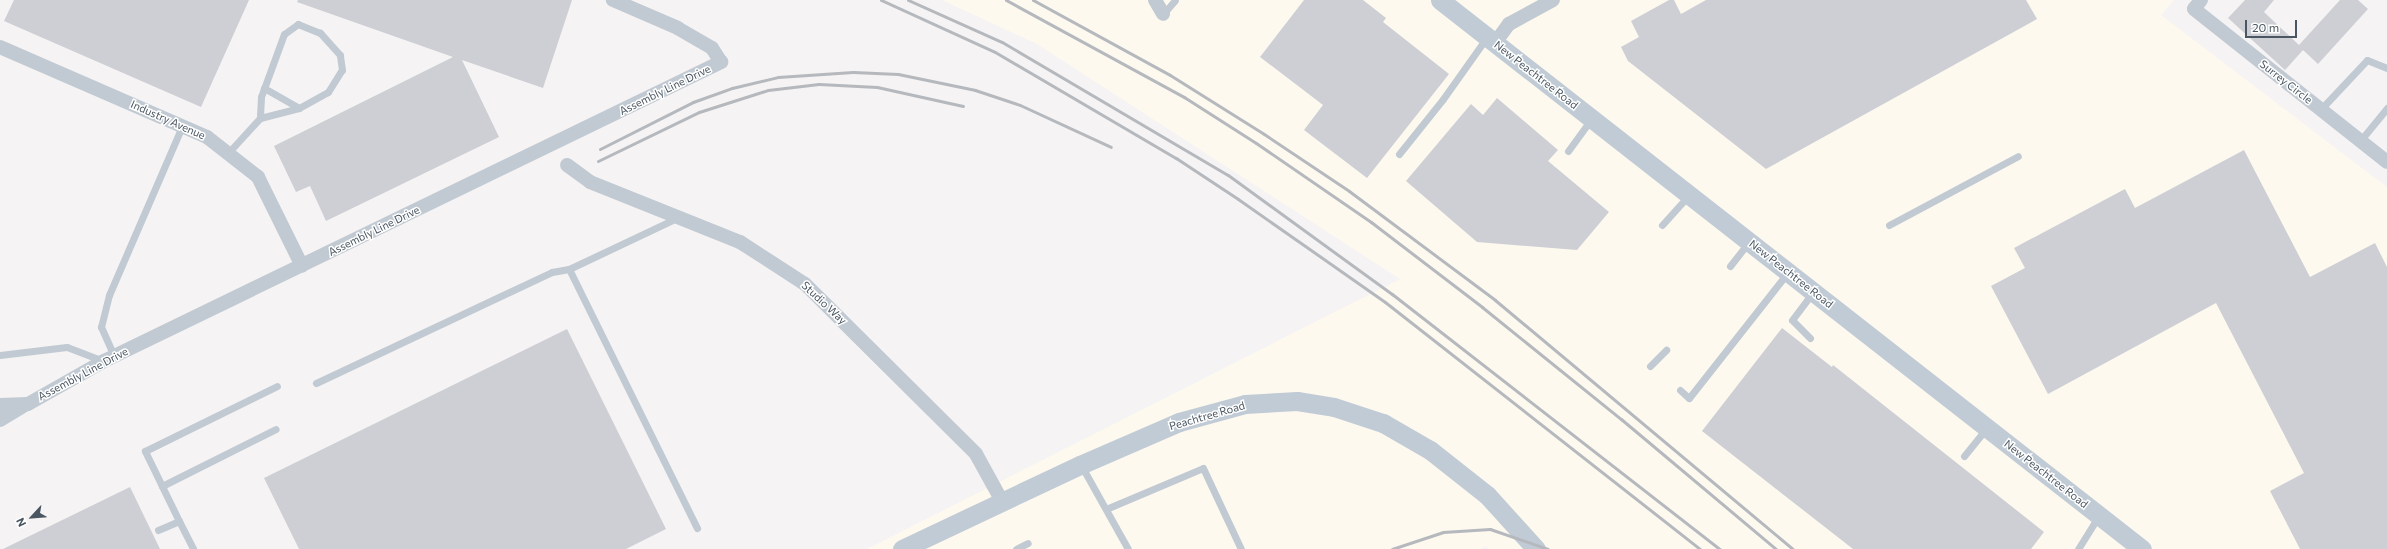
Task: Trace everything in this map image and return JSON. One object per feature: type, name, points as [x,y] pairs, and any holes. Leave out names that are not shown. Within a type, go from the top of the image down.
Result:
[{"type":"street","name":"Assembly Line Drive","points":[[0,420],[109,359],[722,62],[712,48],[678,28],[613,0]]},
{"type":"street","points":[[1155,0],[1163,14]]},
{"type":"street","name":"New Peachtree Road","points":[[1440,0],[2142,549]]},
{"type":"street","points":[[1491,40],[1509,24],[1553,0]]},
{"type":"street","name":"Surrey Circle","points":[[2197,4],[2321,109],[2387,162]]},
{"type":"street","name":"Industry Avenue","points":[[0,47],[207,137],[258,177],[302,266]]},
{"type":"street","name":"Studio Way","points":[[567,165],[590,182],[740,242],[806,284],[976,454],[1003,503]]},
{"type":"street","name":"Peachtree Road","points":[[903,549],[1003,503],[1080,465],[1179,422],[1245,404],[1297,400],[1334,407],[1383,423],[1430,450],[1487,495],[1530,546]]},
{"type":"street","name":"Assembly Line Drive","points":[[0,405],[28,404]]},
{"type":"lane","points":[[1163,14],[1175,0]]},
{"type":"lane","points":[[228,154],[260,118],[299,108],[328,92],[342,70],[340,55],[320,33],[298,24],[284,34],[264,88],[260,118]]},
{"type":"lane","points":[[1399,154],[1491,40]]},
{"type":"lane","points":[[2321,109],[2367,60],[2387,68]]},
{"type":"lane","points":[[264,88],[299,108]]},
{"type":"lane","points":[[2360,141],[2387,108]]},
{"type":"lane","points":[[1568,151],[1592,118]]},
{"type":"lane","points":[[0,355],[67,347],[109,359],[101,327],[109,295],[182,126]]},
{"type":"lane","points":[[1889,225],[2018,156]]},
{"type":"lane","points":[[1662,225],[1690,195]]},
{"type":"lane","points":[[316,383],[552,272],[569,269],[679,217]]},
{"type":"lane","points":[[1730,266],[1750,242]]},
{"type":"lane","points":[[569,269],[697,528]]},
{"type":"lane","points":[[1680,390],[1689,398],[1788,271]]},
{"type":"lane","points":[[1810,338],[1792,320],[1814,292]]},
{"type":"lane","points":[[1650,366],[1666,350]]},
{"type":"lane","points":[[193,549],[145,451],[277,386]]},
{"type":"lane","points":[[1964,456],[1988,428]]},
{"type":"lane","points":[[162,486],[276,429]]},
{"type":"lane","points":[[1080,465],[1128,549]]},
{"type":"lane","points":[[1106,509],[1203,468],[1241,549]]},
{"type":"lane","points":[[2078,549],[2099,516]]},
{"type":"lane","points":[[158,530],[179,521]]},
{"type":"lane","points":[[1016,549],[1028,543]]},
{"type":"shaded area","points":[[942,0],[2174,0],[2161,15],[2387,187],[2387,549],[1488,549],[1486,546],[1481,549],[867,549],[1400,279],[1037,44]]},
{"type":"building","points":[[14,0],[249,0],[201,107],[4,21]]},
{"type":"building","points":[[298,0],[572,0],[543,88],[462,60],[499,137],[326,221],[310,186],[296,192],[274,146],[453,57],[297,2]]},
{"type":"building","points":[[1304,0],[1363,0],[1386,18],[1383,22],[1449,74],[1367,178],[1304,130],[1323,105],[1260,57]]},
{"type":"building","points":[[1669,0],[1674,0],[1681,14],[1706,0],[2026,0],[2037,19],[1766,169],[1628,61],[1621,47],[1639,37],[1631,21]]},
{"type":"building","points":[[2245,0],[2274,0],[2264,12],[2299,45],[2340,0],[2358,0],[2368,9],[2318,64],[2303,50],[2285,70],[2228,18]]},
{"type":"building","points":[[1497,98],[1558,150],[1548,161],[1609,212],[1577,250],[1477,242],[1406,181],[1471,104],[1483,115]]},
{"type":"building","points":[[2244,150],[2310,277],[2375,243],[2387,267],[2387,549],[2300,549],[2270,491],[2304,473],[2216,303],[2048,394],[1991,286],[2025,268],[2014,248],[2125,189],[2135,208]]},
{"type":"building","points":[[1782,328],[1832,367],[1833,365],[2044,532],[2031,549],[1853,549],[1702,431]]},
{"type":"building","points":[[567,329],[666,529],[626,549],[299,549],[264,478]]},
{"type":"building","points":[[130,487],[160,549],[3,549]]},
{"type":"railway","points":[[881,0],[995,52],[1176,158],[1238,199],[1385,302],[1700,549]]},
{"type":"railway","points":[[908,0],[1002,42],[1228,175],[1392,294],[1719,549]]},
{"type":"railway","points":[[1006,0],[1184,97],[1256,143],[1371,222],[1482,307],[1621,419],[1776,549]]},
{"type":"railway","points":[[1033,0],[1170,75],[1264,134],[1349,191],[1495,300],[1793,549]]},
{"type":"railway","points":[[600,149],[693,102],[732,88],[778,77],[853,72],[898,74],[975,90],[1020,105],[1111,147]]},
{"type":"railway","points":[[598,161],[699,112],[768,90],[819,84],[877,87],[963,106]]},
{"type":"railway","points":[[1392,549],[1443,532],[1490,529],[1548,549]]}]
